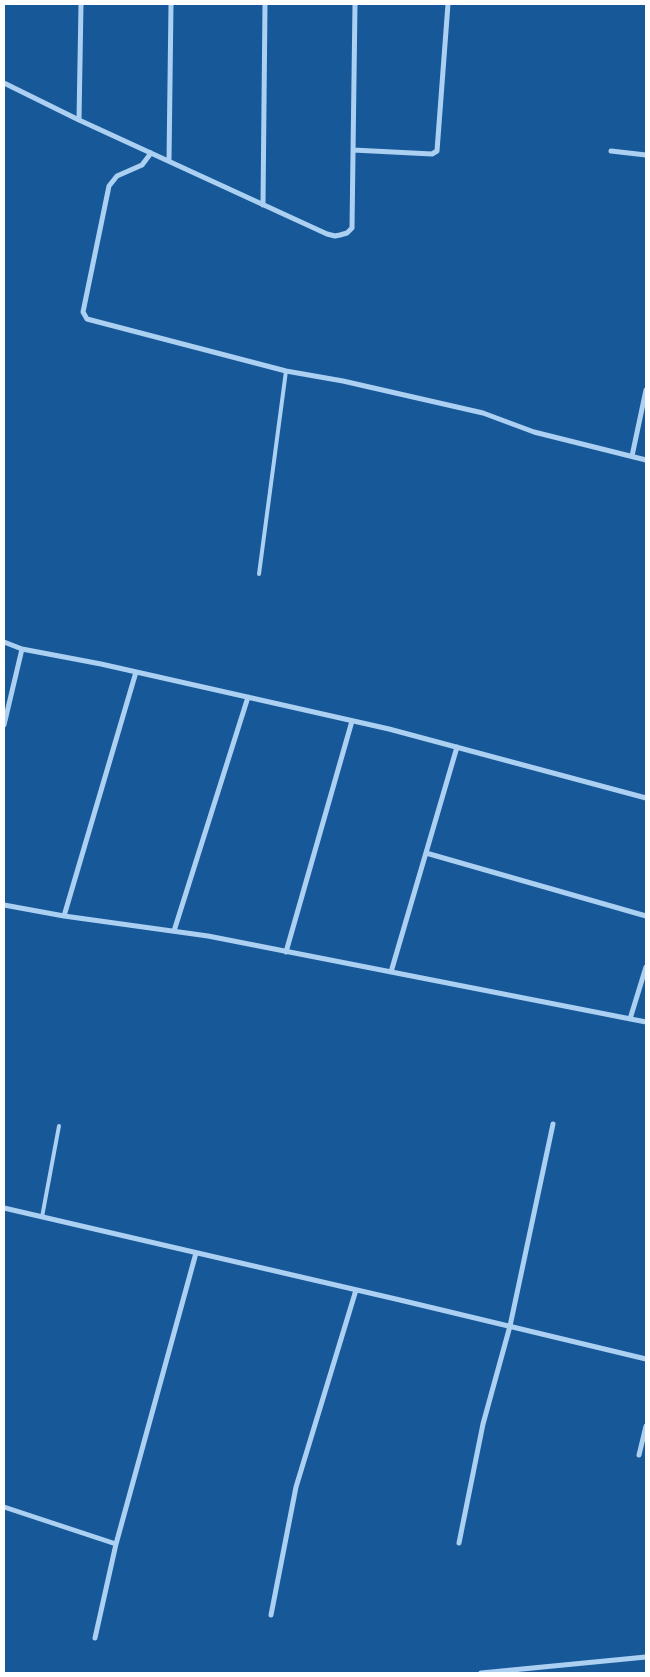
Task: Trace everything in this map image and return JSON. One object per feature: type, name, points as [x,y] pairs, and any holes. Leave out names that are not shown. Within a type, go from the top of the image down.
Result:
[{"type":"street","points":[[79,120],[81,4]]},
{"type":"street","points":[[169,161],[171,4]]},
{"type":"street","points":[[263,204],[265,4]]},
{"type":"street","points":[[4,83],[79,120],[327,234],[335,236],[347,234],[352,228],[355,4]]},
{"type":"street","points":[[353,150],[432,154],[437,151],[448,4]]},
{"type":"street","points":[[611,151],[646,155]]},
{"type":"street","points":[[151,153],[142,165],[117,176],[110,186],[84,315],[91,321],[286,371],[343,380],[483,413],[534,432],[646,460]]},
{"type":"street","points":[[632,456],[646,390]]},
{"type":"street","points":[[4,642],[22,649],[136,672],[352,721],[646,798]]},
{"type":"street","points":[[4,725],[22,649]]},
{"type":"street","points":[[64,916],[136,672]]},
{"type":"street","points":[[174,932],[248,697]]},
{"type":"street","points":[[286,952],[352,721]]},
{"type":"street","points":[[391,972],[457,747]]},
{"type":"street","points":[[426,853],[646,916]]},
{"type":"street","points":[[4,905],[64,916],[208,936],[646,1022]]},
{"type":"street","points":[[630,1019],[646,967]]},
{"type":"street","points":[[458,1542],[483,1424],[510,1326],[554,1124]]},
{"type":"street","points":[[4,1208],[646,1359]]},
{"type":"street","points":[[95,1638],[116,1544],[196,1253]]},
{"type":"street","points":[[270,1615],[296,1487],[356,1290]]},
{"type":"street","points":[[639,1455],[646,1426]]},
{"type":"street","points":[[4,1507],[116,1544]]},
{"type":"street","points":[[481,1673],[646,1657]]},
{"type":"lane","points":[[260,574],[286,371]]},
{"type":"lane","points":[[42,1217],[59,1126]]}]
